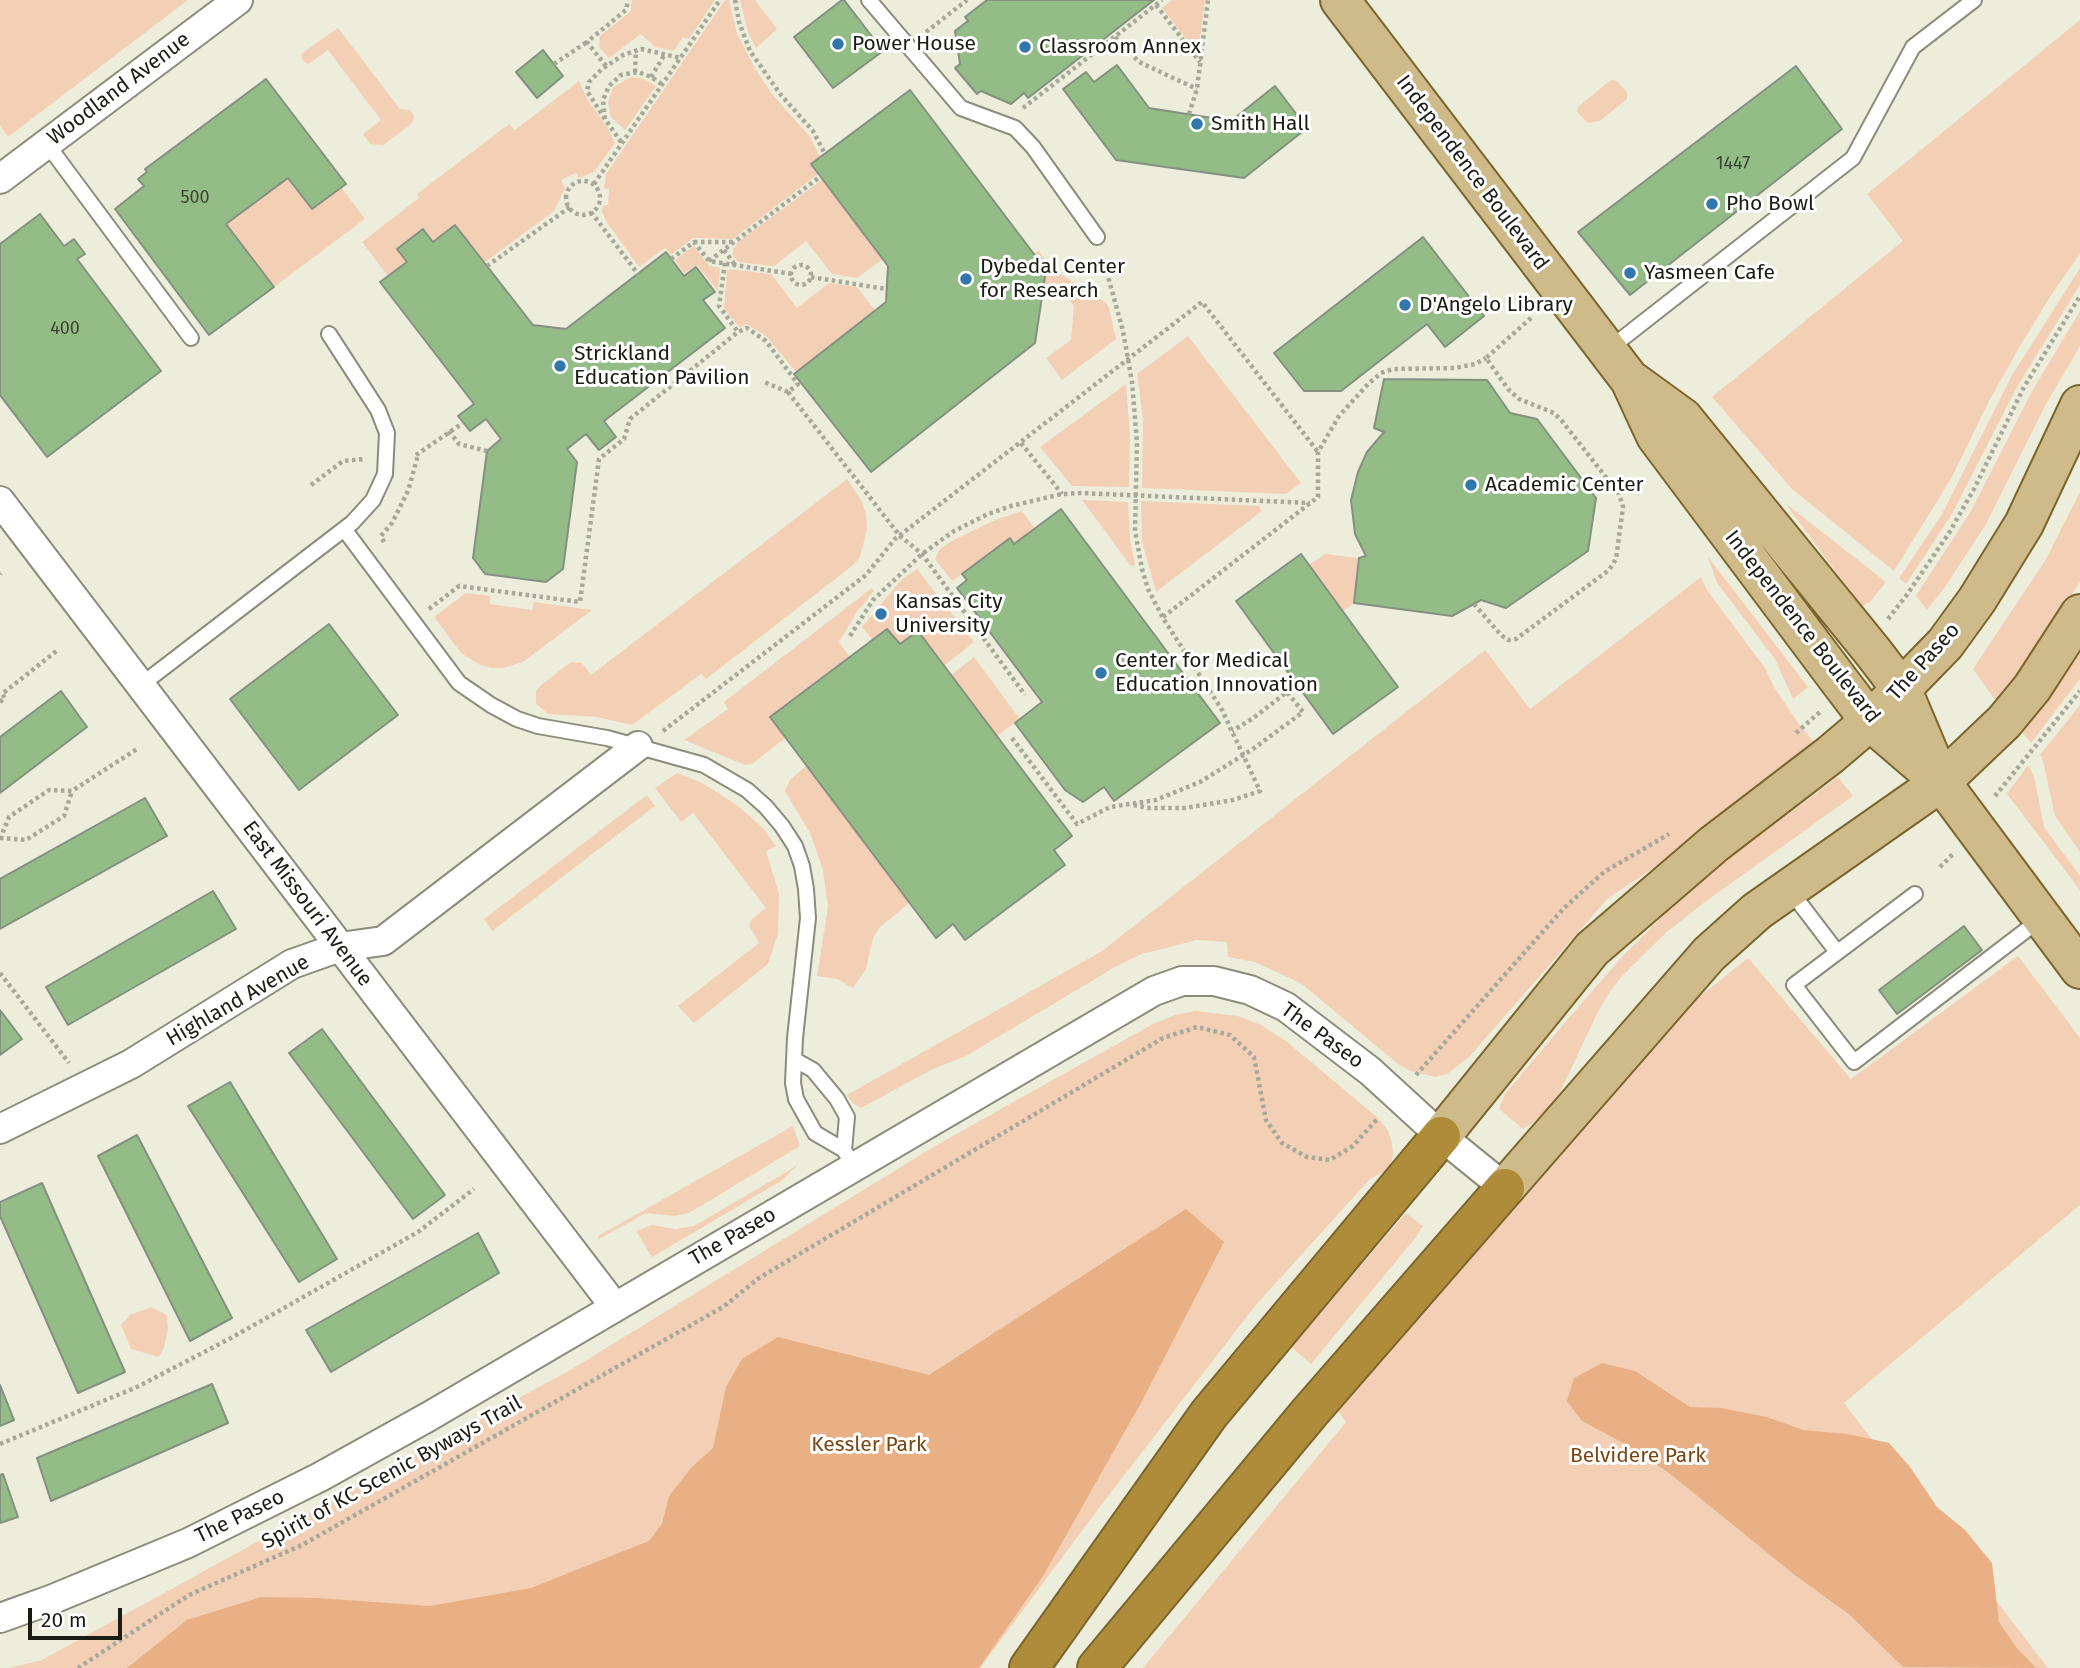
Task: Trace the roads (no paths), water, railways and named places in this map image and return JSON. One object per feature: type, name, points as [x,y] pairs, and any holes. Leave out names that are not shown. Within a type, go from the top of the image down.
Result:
[{"type":"highway","points":[[1029,1668],[1209,1414],[1441,1136]]},
{"type":"highway","points":[[1097,1668],[1310,1412],[1505,1188]]},
{"type":"main road","name":"Independence Boulevard","points":[[1340,0],[1618,365],[1656,436],[1870,720],[1941,782]]},
{"type":"main road","name":"Independence Boulevard","points":[[1618,365],[1683,418],[1805,565],[1902,690],[1941,782]]},
{"type":"main road","name":"The Paseo","points":[[1441,1136],[1592,949],[1714,844],[1830,755],[1902,690],[1945,644],[2024,524],[2080,405]]},
{"type":"main road","points":[[1505,1188],[1709,954],[1757,911],[1941,782],[2004,722],[2032,688],[2080,614]]},
{"type":"main road","points":[[1941,782],[2080,969]]},
{"type":"street","name":"Woodland Avenue","points":[[0,179],[238,0]]},
{"type":"street","name":"East Missouri Avenue","points":[[0,501],[615,1307]]},
{"type":"street","name":"Highland Avenue","points":[[0,1129],[131,1064],[292,964],[340,947],[383,941],[649,739]]},
{"type":"street","name":"The Paseo","points":[[0,1618],[188,1543],[320,1477],[615,1307],[849,1158],[1154,990],[1182,981],[1214,981],[1250,990],[1286,1007],[1370,1071],[1441,1136],[1505,1188]]},
{"type":"lane","points":[[869,0],[961,107],[1015,128],[1033,147],[1097,237]]},
{"type":"lane","points":[[1618,365],[1649,317],[1853,158],[1913,47],[1974,0]]},
{"type":"lane","points":[[47,144],[191,338]]},
{"type":"lane","points":[[141,685],[344,528],[373,500],[385,474],[387,433],[378,410],[329,334]]},
{"type":"lane","points":[[344,528],[459,683],[495,709],[538,726],[649,739],[678,757],[722,774],[747,790],[782,826],[795,846],[802,866],[808,918],[795,1038],[793,1083],[796,1100],[815,1133],[849,1158]]},
{"type":"lane","points":[[1789,889],[1837,952]]},
{"type":"lane","points":[[1915,894],[1794,985],[1854,1062],[2043,917]]},
{"type":"lane","points":[[795,1060],[813,1070],[837,1099],[847,1117],[849,1158]]},
{"type":"place","name":"Power House","points":[[838,44]]},
{"type":"place","name":"Classroom Annex","points":[[1025,47]]},
{"type":"place","name":"Smith Hall","points":[[1197,124]]},
{"type":"place","name":"Pho Bowl","points":[[1712,204]]},
{"type":"place","name":"Yasmeen Cafe","points":[[1630,273]]},
{"type":"place","name":"Dybedal Center for Research","points":[[966,279]]},
{"type":"place","name":"D'Angelo Library","points":[[1405,305]]},
{"type":"place","name":"Strickland Education Pavilion","points":[[560,366]]},
{"type":"place","name":"Academic Center","points":[[1471,485]]},
{"type":"place","name":"Kansas City University","points":[[881,614]]},
{"type":"place","name":"Center for Medical Education Innovation","points":[[1101,673]]},
{"type":"park label","name":"Kessler Park","points":[[869,1445]]},
{"type":"park label","name":"Belvidere Park","points":[[1638,1456]]}]
